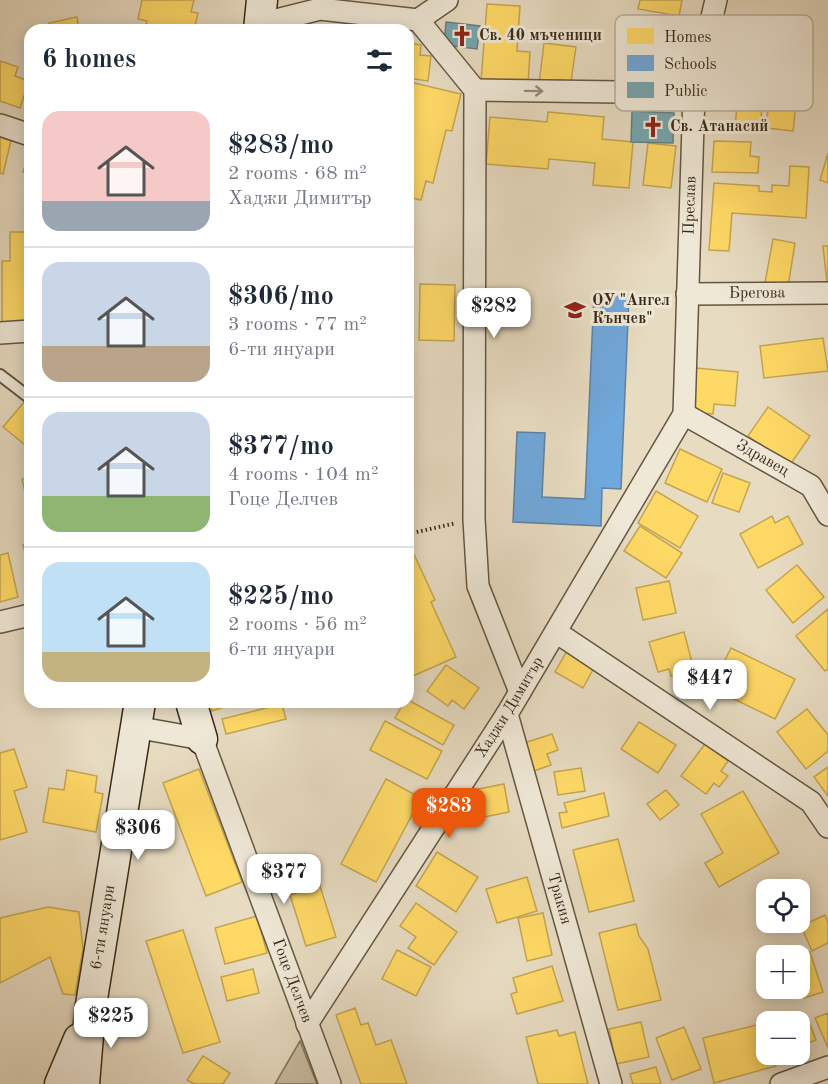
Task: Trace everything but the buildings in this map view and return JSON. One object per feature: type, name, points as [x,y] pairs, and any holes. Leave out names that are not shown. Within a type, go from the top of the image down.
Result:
[{"type":"main road","points":[[193,708],[202,739]]},
{"type":"main road","name":"6-ти януари","points":[[90,1011],[138,715]]},
{"type":"main road","points":[[60,1084],[90,1011]]},
{"type":"main road","points":[[84,1084],[90,1011]]},
{"type":"street","points":[[418,20],[447,0]]},
{"type":"street","name":"Преслав","points":[[712,15],[716,0]]},
{"type":"street","points":[[261,18],[313,5],[418,20],[476,90],[474,519],[478,586],[520,692]]},
{"type":"street","points":[[476,90],[615,92]]},
{"type":"street","name":"Преслав","points":[[684,414],[693,111]]},
{"type":"street","points":[[0,125],[24,133]]},
{"type":"street","name":"Брегова","points":[[687,294],[828,292]]},
{"type":"street","points":[[0,333],[24,331]]},
{"type":"street","name":"Здравец","points":[[684,414],[811,486],[828,516]]},
{"type":"street","name":"Хаджи Димитър","points":[[307,1024],[507,714],[684,414]]},
{"type":"street","points":[[0,622],[24,616]]},
{"type":"street","points":[[556,632],[811,802],[828,827]]},
{"type":"street","name":"Тракия","points":[[507,714],[611,1084]]},
{"type":"street","points":[[138,715],[175,733],[202,739]]},
{"type":"street","name":"Гоце Делчев","points":[[202,739],[330,1084]]},
{"type":"street","points":[[781,1084],[828,1067]]},
{"type":"lane","points":[[0,375],[24,393]]},
{"type":"path","points":[[414,533],[474,519]]},
{"type":"shaded area","points":[[300,1041],[317,1084],[275,1084]]},
{"type":"place","name":"Св. 40 мъченици","points":[[462,36]]},
{"type":"place","name":"Св. Атанасий","points":[[653,127]]},
{"type":"place","name":"ОУ \"Ангел Кънчев\"","points":[[575,310]]}]
